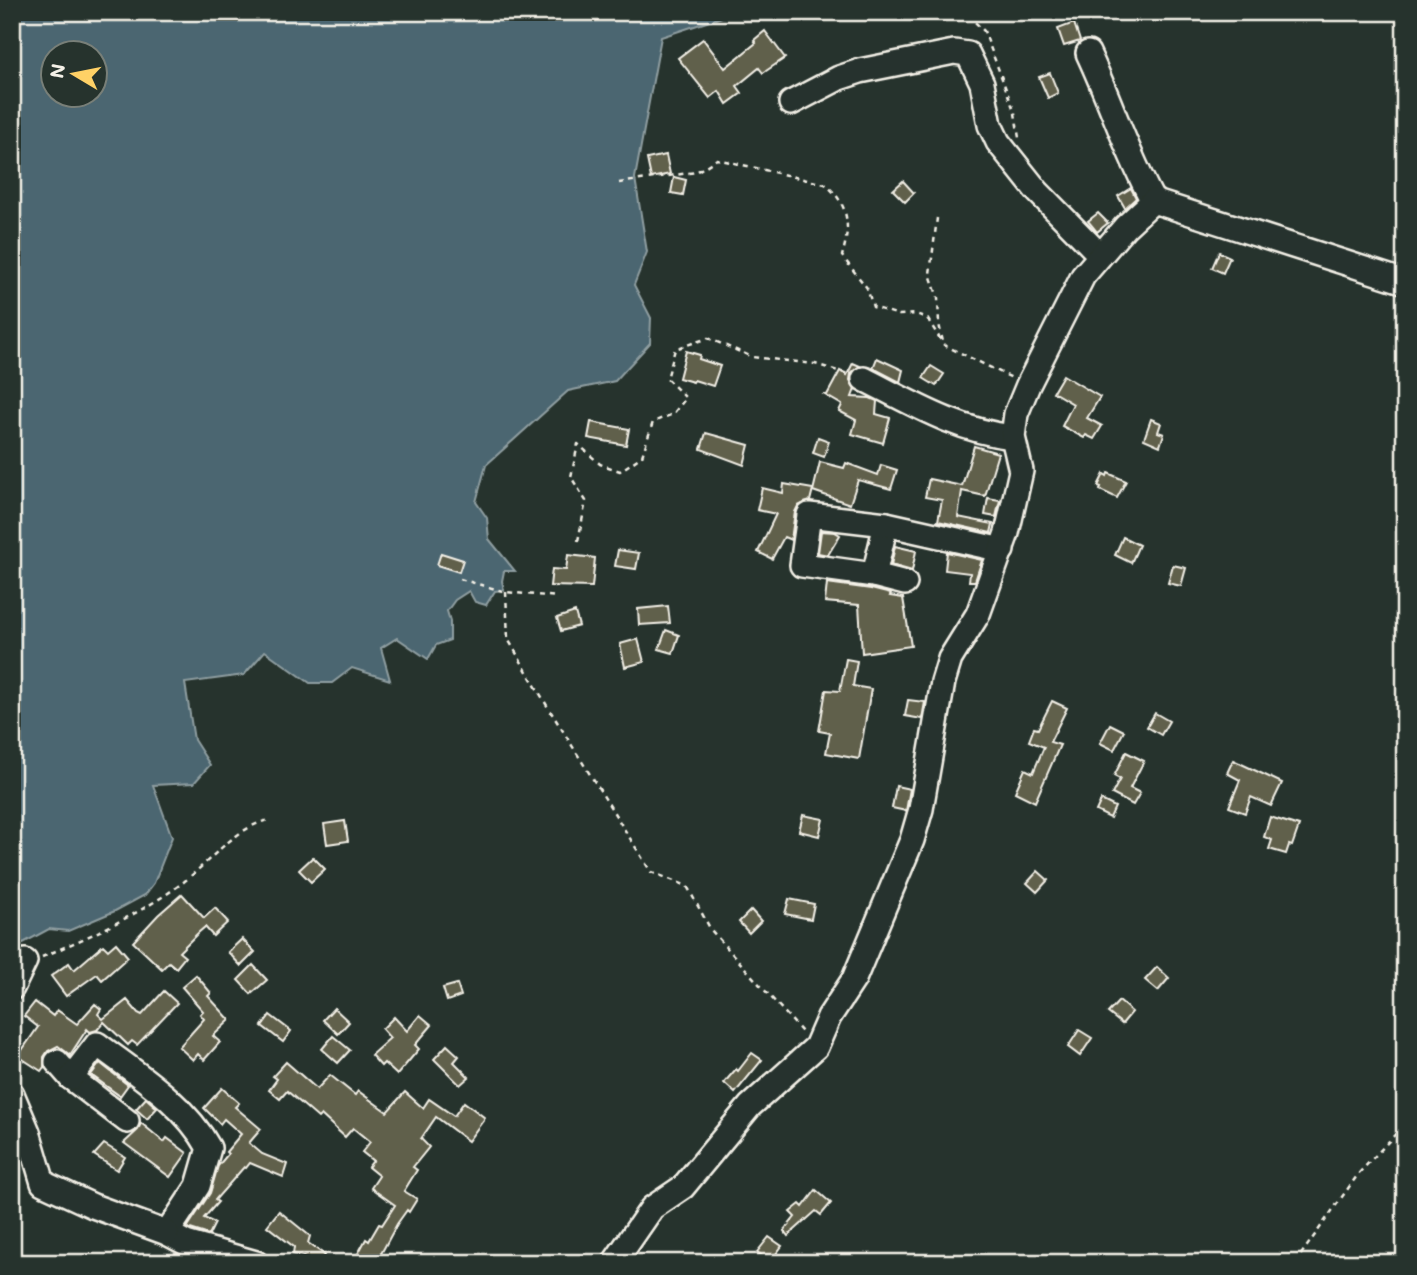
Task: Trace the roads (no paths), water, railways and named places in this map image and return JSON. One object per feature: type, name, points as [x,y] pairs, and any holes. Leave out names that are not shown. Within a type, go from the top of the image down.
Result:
[{"type":"street","points":[[791,103],[839,78],[860,71],[954,52],[968,54],[982,83],[990,125],[998,142],[1037,191],[1100,255]]},
{"type":"street","points":[[1088,53],[1120,134],[1153,201],[1405,282]]},
{"type":"street","points":[[614,1263],[652,1208],[683,1187],[750,1106],[816,1047],[829,1017],[854,979],[912,840],[921,809],[943,682],[950,659],[978,614],[1002,550],[1021,471],[1013,437],[1016,414],[1083,276],[1125,227],[1153,201]]},
{"type":"street","points":[[864,379],[955,425],[1013,437]]},
{"type":"street","points":[[905,583],[874,575],[802,565],[809,514],[886,524],[1002,550]]},
{"type":"street","points":[[874,575],[886,524]]},
{"type":"street","points":[[12,988],[25,961]]},
{"type":"street","points":[[127,1121],[64,1070],[97,1044],[165,1097],[200,1131],[209,1148],[198,1186],[167,1233]]},
{"type":"street","points":[[12,1094],[28,1132],[43,1183],[186,1243],[256,1263]]},
{"type":"water","points":[[12,12],[737,12],[661,37],[635,178],[647,252],[634,285],[651,318],[650,343],[615,381],[568,391],[486,465],[476,502],[487,518],[489,539],[515,571],[504,571],[504,590],[495,591],[486,605],[475,602],[469,591],[455,600],[447,611],[450,640],[436,645],[428,659],[397,638],[381,648],[390,680],[352,668],[332,683],[310,683],[265,651],[244,675],[185,683],[194,740],[210,765],[194,783],[153,785],[172,837],[154,883],[145,895],[115,911],[68,931],[49,929],[12,949]]}]
